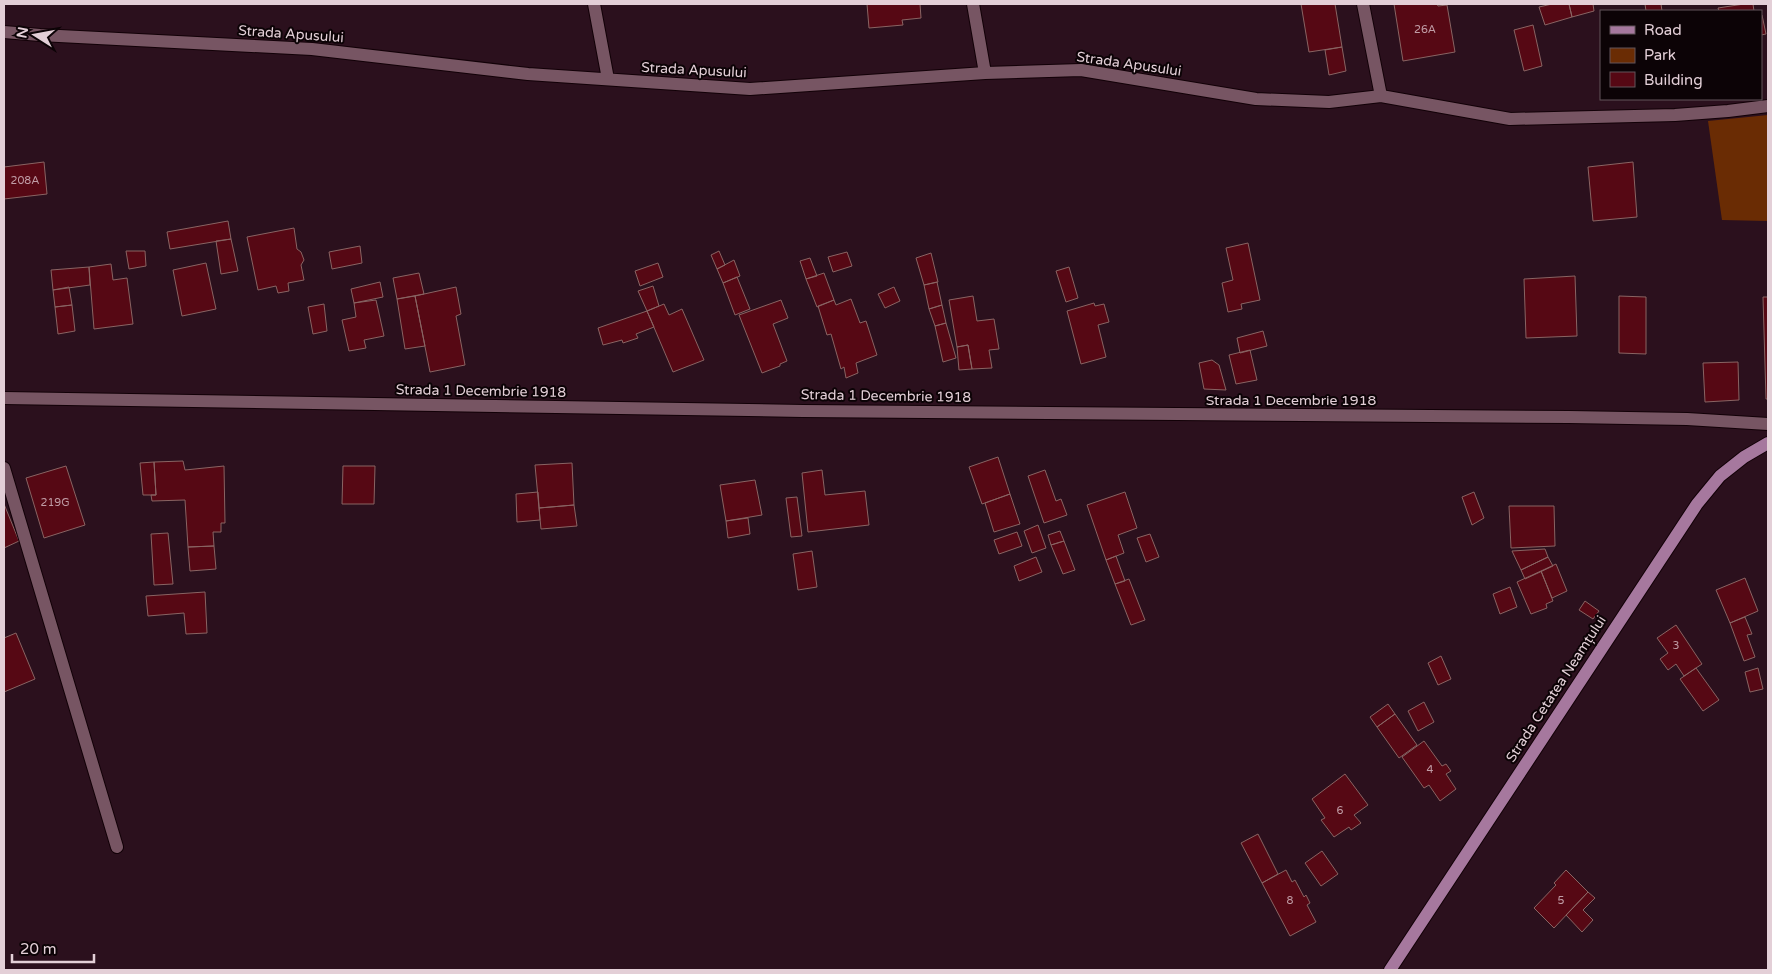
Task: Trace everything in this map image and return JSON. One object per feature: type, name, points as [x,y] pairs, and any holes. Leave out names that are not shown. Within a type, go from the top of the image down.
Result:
[{"type":"main road","name":"Strada Cetatea Neamțului","points":[[1390,970],[1697,504],[1720,476],[1744,457],[1768,443]]},
{"type":"street","points":[[594,4],[608,79]]},
{"type":"street","points":[[973,4],[985,73]]},
{"type":"street","points":[[1363,4],[1381,96]]},
{"type":"street","name":"Strada Apusului","points":[[4,32],[312,49],[528,74],[750,88],[985,73],[1081,70],[1256,99],[1329,102],[1381,96],[1510,120],[1675,115],[1768,106]]},
{"type":"street","name":"Strada 1 Decembrie 1918","points":[[4,398],[803,411],[1579,418],[1768,424]]},
{"type":"street","points":[[4,468],[118,847]]},
{"type":"green space","points":[[1768,115],[1768,221],[1722,220],[1708,121]]},
{"type":"building","points":[[867,4],[920,4],[921,18],[902,20],[903,25],[869,28]]},
{"type":"building","points":[[1301,4],[1335,4],[1342,47],[1309,52]]},
{"type":"building","points":[[1394,4],[1447,5],[1455,52],[1403,61]]},
{"type":"building","points":[[1552,4],[1569,4],[1572,17],[1545,25],[1539,7]]},
{"type":"building","points":[[1569,4],[1593,4],[1594,11],[1572,17]]},
{"type":"building","points":[[1645,4],[1661,4],[1662,10],[1646,10]]},
{"type":"building","points":[[1753,4],[1754,10],[1719,10],[1718,8]]},
{"type":"building","points":[[1762,15],[1766,34],[1762,35]]},
{"type":"building","points":[[1533,25],[1542,66],[1524,71],[1514,30]]},
{"type":"building","points":[[1342,47],[1346,71],[1329,75],[1325,50]]},
{"type":"building","points":[[44,162],[47,194],[4,199],[4,167]]},
{"type":"building","points":[[1633,162],[1637,217],[1593,221],[1588,167]]},
{"type":"building","points":[[228,221],[231,239],[170,249],[167,232]]},
{"type":"building","points":[[294,228],[297,249],[301,252],[304,260],[301,265],[304,280],[288,283],[289,291],[278,293],[276,286],[258,290],[247,237]]},
{"type":"building","points":[[231,239],[238,271],[221,274],[216,241]]},
{"type":"building","points":[[1248,243],[1260,300],[1241,304],[1242,309],[1228,312],[1222,283],[1233,280],[1226,248]]},
{"type":"building","points":[[360,246],[362,263],[332,269],[329,252]]},
{"type":"building","points":[[126,251],[145,251],[146,266],[129,269]]},
{"type":"building","points":[[719,251],[725,265],[717,269],[711,255]]},
{"type":"building","points":[[847,252],[852,266],[833,272],[828,257]]},
{"type":"building","points":[[931,253],[938,282],[924,285],[916,258]]},
{"type":"building","points":[[810,258],[817,276],[806,279],[800,261]]},
{"type":"building","points":[[734,260],[740,276],[723,283],[717,269]]},
{"type":"building","points":[[206,263],[216,309],[182,316],[173,270]]},
{"type":"building","points":[[658,263],[663,277],[640,286],[635,271]]},
{"type":"building","points":[[111,264],[113,280],[127,278],[133,324],[94,329],[89,267]]},
{"type":"building","points":[[89,267],[90,285],[53,290],[51,270]]},
{"type":"building","points":[[1069,267],[1078,298],[1066,302],[1056,271]]},
{"type":"building","points":[[419,273],[424,294],[397,299],[393,278]]},
{"type":"building","points":[[824,273],[834,300],[817,307],[806,279]]},
{"type":"building","points":[[1575,276],[1577,336],[1526,338],[1524,279]]},
{"type":"building","points":[[737,277],[750,309],[735,315],[723,283]]},
{"type":"building","points":[[380,282],[383,297],[354,303],[351,289]]},
{"type":"building","points":[[937,282],[942,305],[929,309],[924,285]]},
{"type":"building","points":[[653,286],[659,306],[647,311],[638,291]]},
{"type":"building","points":[[69,287],[72,305],[55,307],[53,290]]},
{"type":"building","points":[[456,287],[461,314],[456,316],[465,365],[430,372],[415,296]]},
{"type":"building","points":[[894,287],[900,301],[885,308],[878,294]]},
{"type":"building","points":[[415,296],[425,346],[405,349],[397,299]]},
{"type":"building","points":[[973,296],[977,321],[994,319],[999,349],[989,350],[992,368],[972,369],[968,345],[957,347],[949,300]]},
{"type":"building","points":[[1619,296],[1646,297],[1646,354],[1619,353]]},
{"type":"building","points":[[1763,297],[1768,297],[1768,399],[1766,399]]},
{"type":"building","points":[[851,299],[860,323],[866,321],[877,355],[856,363],[858,373],[846,378],[844,367],[841,369],[831,334],[827,335],[818,306],[834,300],[836,305]]},
{"type":"building","points":[[376,300],[384,336],[364,340],[366,348],[349,351],[342,320],[356,317],[354,303]]},
{"type":"building","points":[[781,300],[788,318],[773,324],[787,361],[762,373],[739,315]]},
{"type":"building","points":[[1094,303],[1095,306],[1104,304],[1109,322],[1098,325],[1106,357],[1081,364],[1067,311]]},
{"type":"building","points":[[324,304],[327,331],[313,334],[308,307]]},
{"type":"building","points":[[664,304],[669,315],[682,309],[704,360],[673,372],[647,311]]},
{"type":"building","points":[[72,305],[75,331],[58,334],[55,307]]},
{"type":"building","points":[[942,305],[946,323],[935,326],[929,309]]},
{"type":"building","points":[[647,311],[654,327],[636,334],[638,338],[623,343],[622,340],[603,345],[598,328]]},
{"type":"building","points":[[946,323],[956,358],[943,362],[935,326]]},
{"type":"building","points":[[1263,331],[1267,346],[1240,353],[1237,338]]},
{"type":"building","points":[[968,345],[972,369],[959,370],[957,347]]},
{"type":"building","points":[[1250,350],[1257,380],[1236,384],[1229,355]]},
{"type":"building","points":[[1212,360],[1219,365],[1226,390],[1204,389],[1199,363]]},
{"type":"building","points":[[1738,362],[1739,400],[1705,402],[1703,363]]},
{"type":"building","points":[[998,457],[1010,494],[982,504],[969,467]]},
{"type":"building","points":[[183,461],[185,470],[224,466],[225,523],[221,523],[221,532],[213,532],[214,546],[188,547],[185,500],[152,501],[151,495],[156,495],[154,462]]},
{"type":"building","points":[[154,462],[156,495],[143,495],[140,463]]},
{"type":"building","points":[[572,463],[574,505],[539,508],[535,465]]},
{"type":"building","points":[[66,466],[85,525],[44,538],[26,478]]},
{"type":"building","points":[[343,466],[375,466],[374,504],[342,504]]},
{"type":"building","points":[[822,470],[825,495],[865,491],[869,525],[808,532],[802,473]]},
{"type":"building","points":[[1045,470],[1056,501],[1061,499],[1067,515],[1044,523],[1028,476]]},
{"type":"building","points":[[755,480],[762,515],[726,521],[720,485]]},
{"type":"building","points":[[538,492],[540,520],[517,522],[516,494]]},
{"type":"building","points":[[1125,492],[1137,528],[1118,535],[1124,553],[1106,560],[1087,505]]},
{"type":"building","points":[[1474,492],[1484,518],[1472,525],[1462,497]]},
{"type":"building","points":[[1010,494],[1020,524],[994,532],[985,503]]},
{"type":"building","points":[[797,497],[802,536],[791,537],[786,498]]},
{"type":"building","points":[[4,504],[19,541],[4,548]]},
{"type":"building","points":[[574,505],[577,526],[541,529],[539,508]]},
{"type":"building","points":[[1509,506],[1554,506],[1555,546],[1511,548]]},
{"type":"building","points":[[748,518],[750,534],[728,538],[726,521]]},
{"type":"building","points":[[1038,525],[1046,548],[1032,553],[1024,531]]},
{"type":"building","points":[[1060,531],[1064,541],[1051,545],[1048,535]]},
{"type":"building","points":[[1017,532],[1022,546],[999,554],[994,540]]},
{"type":"building","points":[[168,533],[173,584],[154,585],[151,534]]},
{"type":"building","points":[[1150,534],[1159,557],[1146,562],[1137,538]]},
{"type":"building","points":[[1064,541],[1075,570],[1063,574],[1051,545]]},
{"type":"building","points":[[214,546],[216,569],[190,571],[188,547]]},
{"type":"building","points":[[1545,549],[1548,557],[1521,570],[1512,551]]},
{"type":"building","points":[[812,551],[817,587],[798,590],[793,554]]},
{"type":"building","points":[[1116,556],[1125,581],[1115,584],[1106,560]]},
{"type":"building","points":[[1036,557],[1042,572],[1019,581],[1014,566]]},
{"type":"building","points":[[1548,557],[1553,566],[1525,579],[1521,570]]},
{"type":"building","points":[[1556,564],[1567,591],[1552,598],[1541,571]]},
{"type":"building","points":[[1541,571],[1553,601],[1546,604],[1547,608],[1531,614],[1517,582]]},
{"type":"building","points":[[1745,578],[1758,611],[1730,623],[1716,590]]},
{"type":"building","points":[[1129,579],[1145,620],[1131,625],[1115,584]]},
{"type":"building","points":[[1510,587],[1517,607],[1500,614],[1493,594]]},
{"type":"building","points":[[205,592],[207,633],[186,634],[184,613],[148,616],[146,596]]},
{"type":"building","points":[[1585,601],[1599,611],[1593,619],[1579,610]]},
{"type":"building","points":[[1745,617],[1752,634],[1747,635],[1755,657],[1744,661],[1730,623]]},
{"type":"building","points":[[1676,625],[1702,664],[1684,676],[1676,664],[1668,670],[1660,659],[1668,653],[1657,638]]},
{"type":"building","points":[[16,633],[35,679],[4,692],[4,638]]},
{"type":"building","points":[[1441,656],[1451,679],[1438,685],[1428,663]]},
{"type":"building","points":[[1696,668],[1719,700],[1703,711],[1680,679]]},
{"type":"building","points":[[1758,668],[1763,689],[1750,692],[1745,672]]},
{"type":"building","points":[[1424,702],[1434,722],[1418,731],[1408,711]]},
{"type":"building","points":[[1388,704],[1395,714],[1377,727],[1370,717]]},
{"type":"building","points":[[1395,714],[1417,745],[1399,758],[1377,727]]},
{"type":"building","points":[[1424,741],[1442,766],[1446,764],[1451,771],[1446,774],[1456,789],[1440,801],[1429,785],[1424,788],[1402,757]]},
{"type":"building","points":[[1345,774],[1368,805],[1354,815],[1361,823],[1351,830],[1349,827],[1334,837],[1321,820],[1325,818],[1312,799]]},
{"type":"building","points":[[1258,834],[1278,874],[1262,883],[1241,843]]},
{"type":"building","points":[[1322,851],[1338,874],[1321,886],[1305,863]]},
{"type":"building","points":[[1286,870],[1292,882],[1295,880],[1304,897],[1306,895],[1310,903],[1307,905],[1316,922],[1290,936],[1262,883]]},
{"type":"building","points":[[1566,870],[1588,892],[1554,928],[1534,908],[1556,885],[1554,883]]},
{"type":"building","points":[[1588,892],[1595,898],[1583,910],[1593,920],[1582,932],[1566,915]]}]
